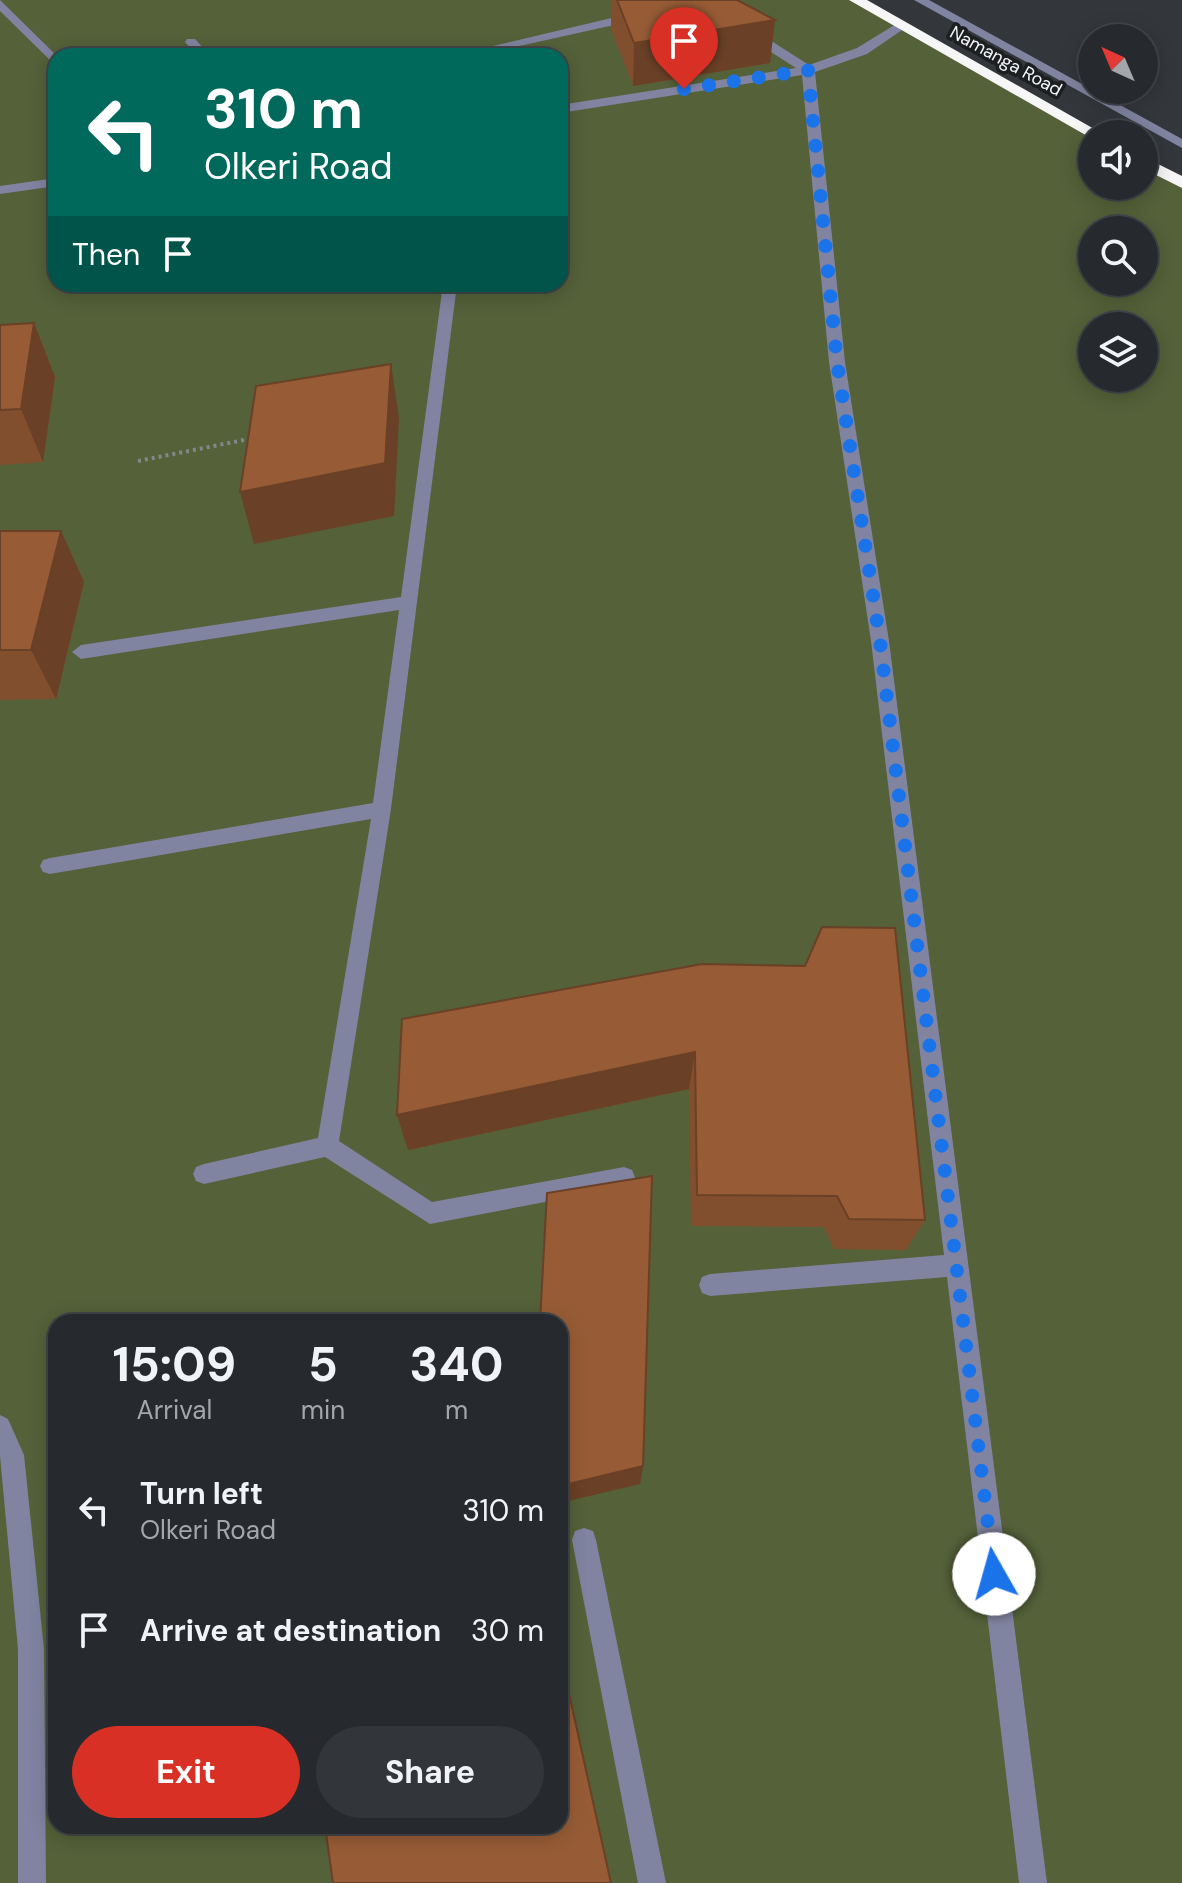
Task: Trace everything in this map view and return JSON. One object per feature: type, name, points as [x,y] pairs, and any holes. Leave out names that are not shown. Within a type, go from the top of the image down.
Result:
[{"type":"highway","name":"Namanga Road","points":[[856,0],[1078,124]]},
{"type":"highway","points":[[1158,170],[1182,183]]},
{"type":"street","points":[[920,0],[1182,144]]},
{"type":"street","points":[[0,4],[48,54]]},
{"type":"street","points":[[493,48],[656,12]]},
{"type":"street","points":[[568,108],[808,70],[862,51],[901,25]]},
{"type":"street","points":[[741,27],[808,70]]},
{"type":"street","points":[[191,42],[197,48]]},
{"type":"street","points":[[808,70],[837,362],[880,641],[1033,1883]]},
{"type":"street","points":[[0,190],[48,183]]},
{"type":"street","points":[[327,1146],[382,809],[449,292]]},
{"type":"street","points":[[81,652],[409,602]]},
{"type":"street","points":[[50,866],[382,809]]},
{"type":"street","points":[[204,1174],[327,1146],[430,1213],[624,1177]]},
{"type":"street","points":[[710,1285],[955,1265]]},
{"type":"street","points":[[0,1427],[12,1455],[31,1649],[32,1883]]},
{"type":"street","points":[[584,1540],[652,1883]]},
{"type":"path","points":[[138,461],[263,436]]},
{"type":"green space","points":[[0,0],[850,0],[1078,128],[1078,200],[1158,200],[1158,174],[1182,187],[1182,1883],[0,1883]]},
{"type":"building","points":[[617,0],[737,0],[775,20],[634,43]]},
{"type":"building","points":[[34,323],[21,409],[0,410],[0,325]]},
{"type":"building","points":[[391,364],[385,463],[240,492],[256,386]]},
{"type":"building","points":[[0,531],[61,531],[31,650],[0,650]]},
{"type":"building","points":[[822,927],[895,928],[925,1220],[849,1219],[837,1196],[697,1195],[695,1052],[397,1115],[402,1019],[702,964],[805,966]]},
{"type":"building","points":[[652,1176],[643,1466],[568,1484],[568,1314],[540,1314],[547,1193]]},
{"type":"building","points":[[568,1689],[611,1883],[333,1883],[326,1834],[568,1834]]},
{"type":"route","points":[[684,89],[808,70],[837,362],[880,641],[994,1574]]}]
